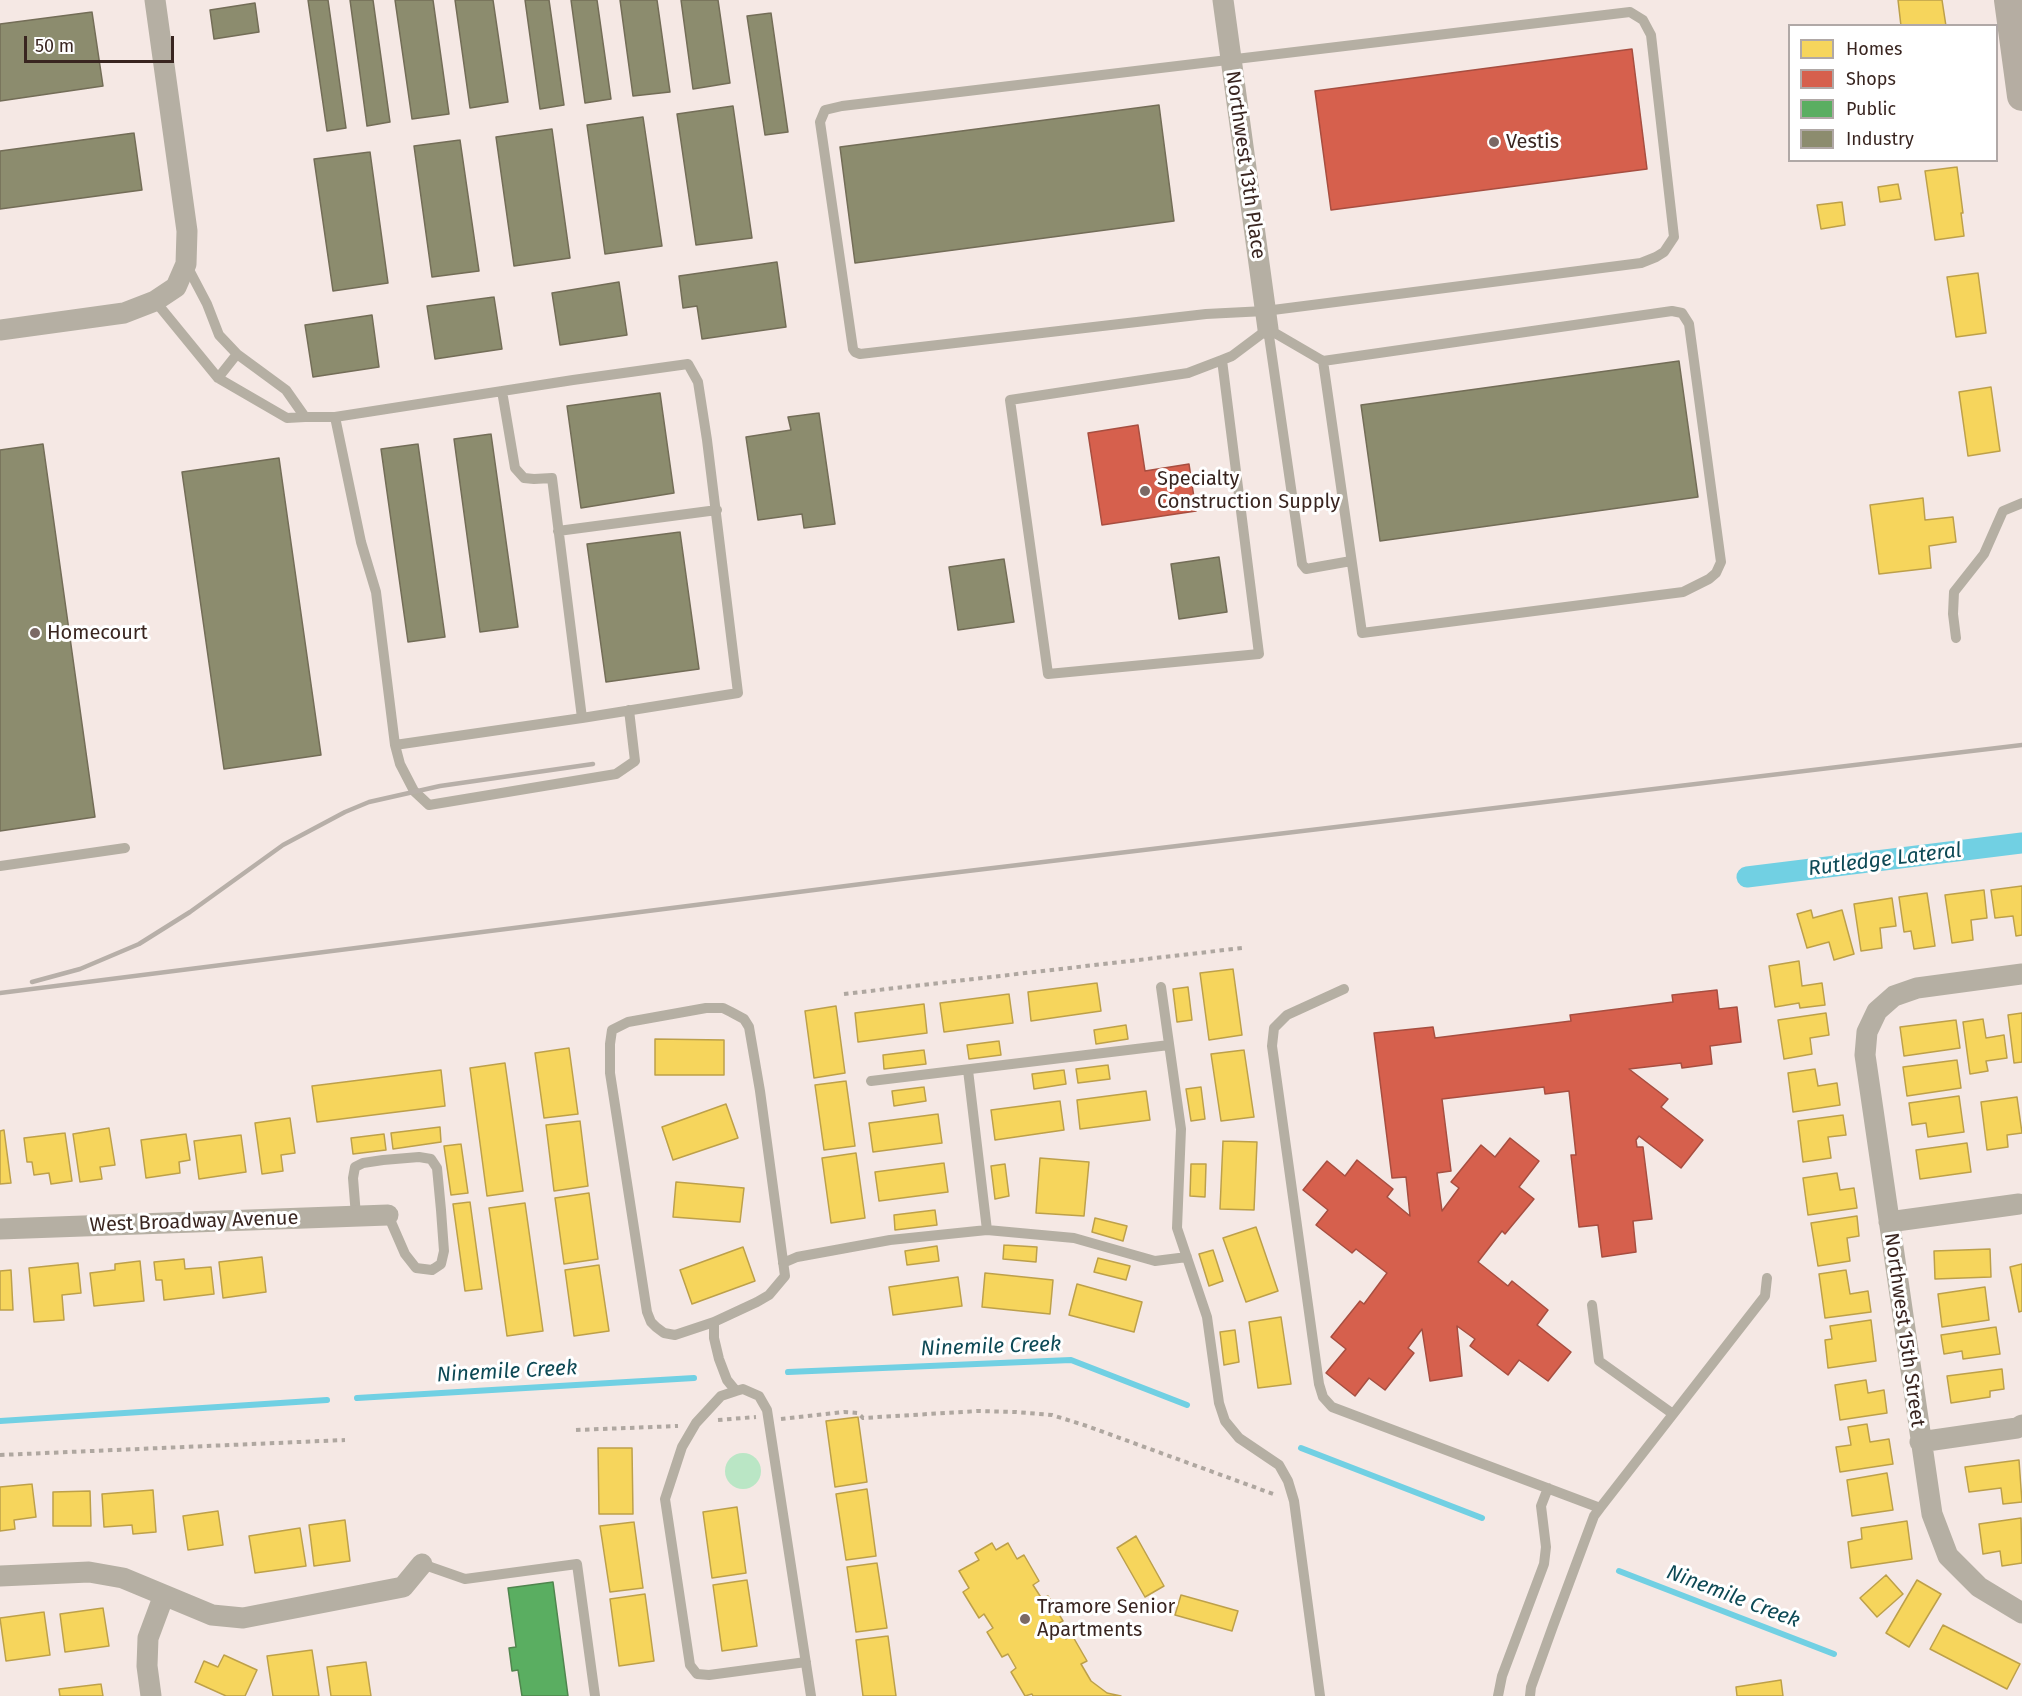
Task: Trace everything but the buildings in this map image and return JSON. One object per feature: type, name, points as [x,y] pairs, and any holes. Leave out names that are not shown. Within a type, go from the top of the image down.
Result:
[{"type":"main road","points":[[2009,0],[2022,96]]},
{"type":"street","points":[[0,330],[124,313],[155,301],[176,287],[186,264],[187,231],[155,0]]},
{"type":"street","name":"Northwest 13th Place","points":[[1225,0],[1231,60],[1267,320]]},
{"type":"street","name":"Northwest 15th Street","points":[[2022,974],[1917,988],[1894,996],[1877,1011],[1867,1032],[1865,1055],[1932,1514],[1948,1556],[1979,1587],[2022,1613]]},
{"type":"street","points":[[1889,1222],[2019,1204]]},
{"type":"street","name":"West Broadway Avenue","points":[[0,1229],[388,1215]]},
{"type":"street","points":[[1920,1442],[2017,1428],[2022,1425]]},
{"type":"street","points":[[0,1576],[89,1572],[123,1578],[212,1615],[243,1618],[403,1587],[422,1564]]},
{"type":"street","points":[[151,1696],[147,1666],[148,1638],[164,1595]]},
{"type":"lane","points":[[1630,12],[1643,20],[1651,35],[1674,237],[1664,252],[1641,263],[1267,320],[1206,314],[860,354],[855,352],[852,346],[820,122],[825,110],[842,106],[1231,60],[1630,12]]},
{"type":"lane","points":[[186,264],[207,304],[219,335],[237,354],[286,390],[305,417]]},
{"type":"lane","points":[[155,301],[218,378],[287,418],[335,417],[688,364],[698,382],[717,510],[738,693],[582,718],[394,744]]},
{"type":"lane","points":[[1267,320],[1323,361],[1672,311],[1682,313],[1689,324],[1720,562],[1716,573],[1683,592],[1362,633],[1323,361]]},
{"type":"lane","points":[[1222,360],[1258,654],[1048,674],[1011,400],[1188,374],[1222,360],[1232,356],[1267,320]]},
{"type":"lane","points":[[1267,320],[1302,564],[1306,568],[1351,561]]},
{"type":"lane","points":[[218,378],[237,354]]},
{"type":"lane","points":[[502,391],[515,468],[524,478],[552,478],[582,718]]},
{"type":"lane","points":[[335,417],[361,542],[376,592],[394,744],[400,764],[414,791],[429,805],[616,774],[635,760],[629,710]]},
{"type":"lane","points":[[1956,638],[1953,614],[1954,592],[1984,554],[2003,511],[2022,503]]},
{"type":"lane","points":[[558,531],[717,510]]},
{"type":"lane","points":[[0,866],[125,848]]},
{"type":"lane","points":[[1161,987],[1181,1129],[1177,1228],[1207,1317],[1219,1403],[1226,1421],[1239,1438],[1279,1465],[1288,1481],[1294,1501],[1320,1696]]},
{"type":"lane","points":[[1344,989],[1287,1014],[1274,1028],[1272,1046],[1319,1384],[1323,1397],[1332,1407],[1600,1508]]},
{"type":"lane","points":[[706,1008],[723,1008],[744,1019],[749,1028],[760,1091],[785,1276],[769,1295],[714,1322],[675,1335],[664,1333],[651,1322],[647,1312],[610,1072],[610,1044],[612,1030],[627,1022],[706,1008]]},
{"type":"lane","points":[[871,1081],[1169,1045]]},
{"type":"lane","points":[[968,1070],[987,1230]]},
{"type":"lane","points":[[356,1216],[353,1178],[355,1167],[363,1163],[383,1160],[419,1157],[430,1159],[437,1168],[444,1251],[441,1264],[432,1270],[416,1268],[405,1254],[388,1215]]},
{"type":"lane","points":[[783,1263],[797,1257],[890,1240],[987,1230],[1074,1238],[1155,1261],[1187,1257]]},
{"type":"lane","points":[[1530,1696],[1531,1687],[1594,1516],[1765,1296],[1767,1278]]},
{"type":"lane","points":[[1592,1305],[1599,1361],[1673,1414]]},
{"type":"lane","points":[[714,1322],[714,1338],[719,1359],[727,1380],[736,1391]]},
{"type":"lane","points":[[806,1662],[709,1675],[697,1674],[690,1665],[665,1499],[682,1447],[696,1423],[721,1396],[743,1389],[759,1396],[766,1410],[806,1662],[811,1696]]},
{"type":"lane","points":[[1498,1696],[1502,1676],[1544,1564],[1546,1546],[1541,1506],[1548,1488]]},
{"type":"lane","points":[[422,1564],[465,1579],[577,1564],[596,1696]]},
{"type":"path","points":[[844,993],[1242,948]]},
{"type":"path","points":[[576,1430],[671,1426],[730,1418],[767,1417],[785,1420],[844,1412],[858,1413],[863,1418],[978,1411],[1053,1415],[1294,1501]]},
{"type":"path","points":[[0,1455],[345,1440]]},
{"type":"green space","points":[[743,1453],[756,1458],[761,1471],[756,1484],[743,1489],[730,1484],[725,1471],[730,1458]]},
{"type":"waterway","name":"Rutledge Lateral","points":[[1747,877],[2022,843]]},
{"type":"waterway","name":"Ninemile Creek","points":[[788,1372],[1071,1360],[1187,1405]]},
{"type":"waterway","name":"Ninemile Creek","points":[[357,1398],[694,1378]]},
{"type":"waterway","name":"Ninemile Creek","points":[[0,1421],[327,1400]]},
{"type":"waterway","name":"Ninemile Creek","points":[[1301,1448],[1482,1518]]},
{"type":"waterway","name":"Ninemile Creek","points":[[1619,1571],[1834,1654]]},
{"type":"railway","points":[[0,993],[901,879],[2022,745]]},
{"type":"railway","points":[[32,982],[80,969],[139,944],[190,912],[283,845],[369,802],[440,786],[593,764]]},
{"type":"place","name":"Vestis","points":[[1494,142]]},
{"type":"place","name":"Specialty Construction Supply","points":[[1145,491]]},
{"type":"place","name":"Homecourt","points":[[35,633]]},
{"type":"place","name":"Tramore Senior Apartments","points":[[1025,1619]]}]
